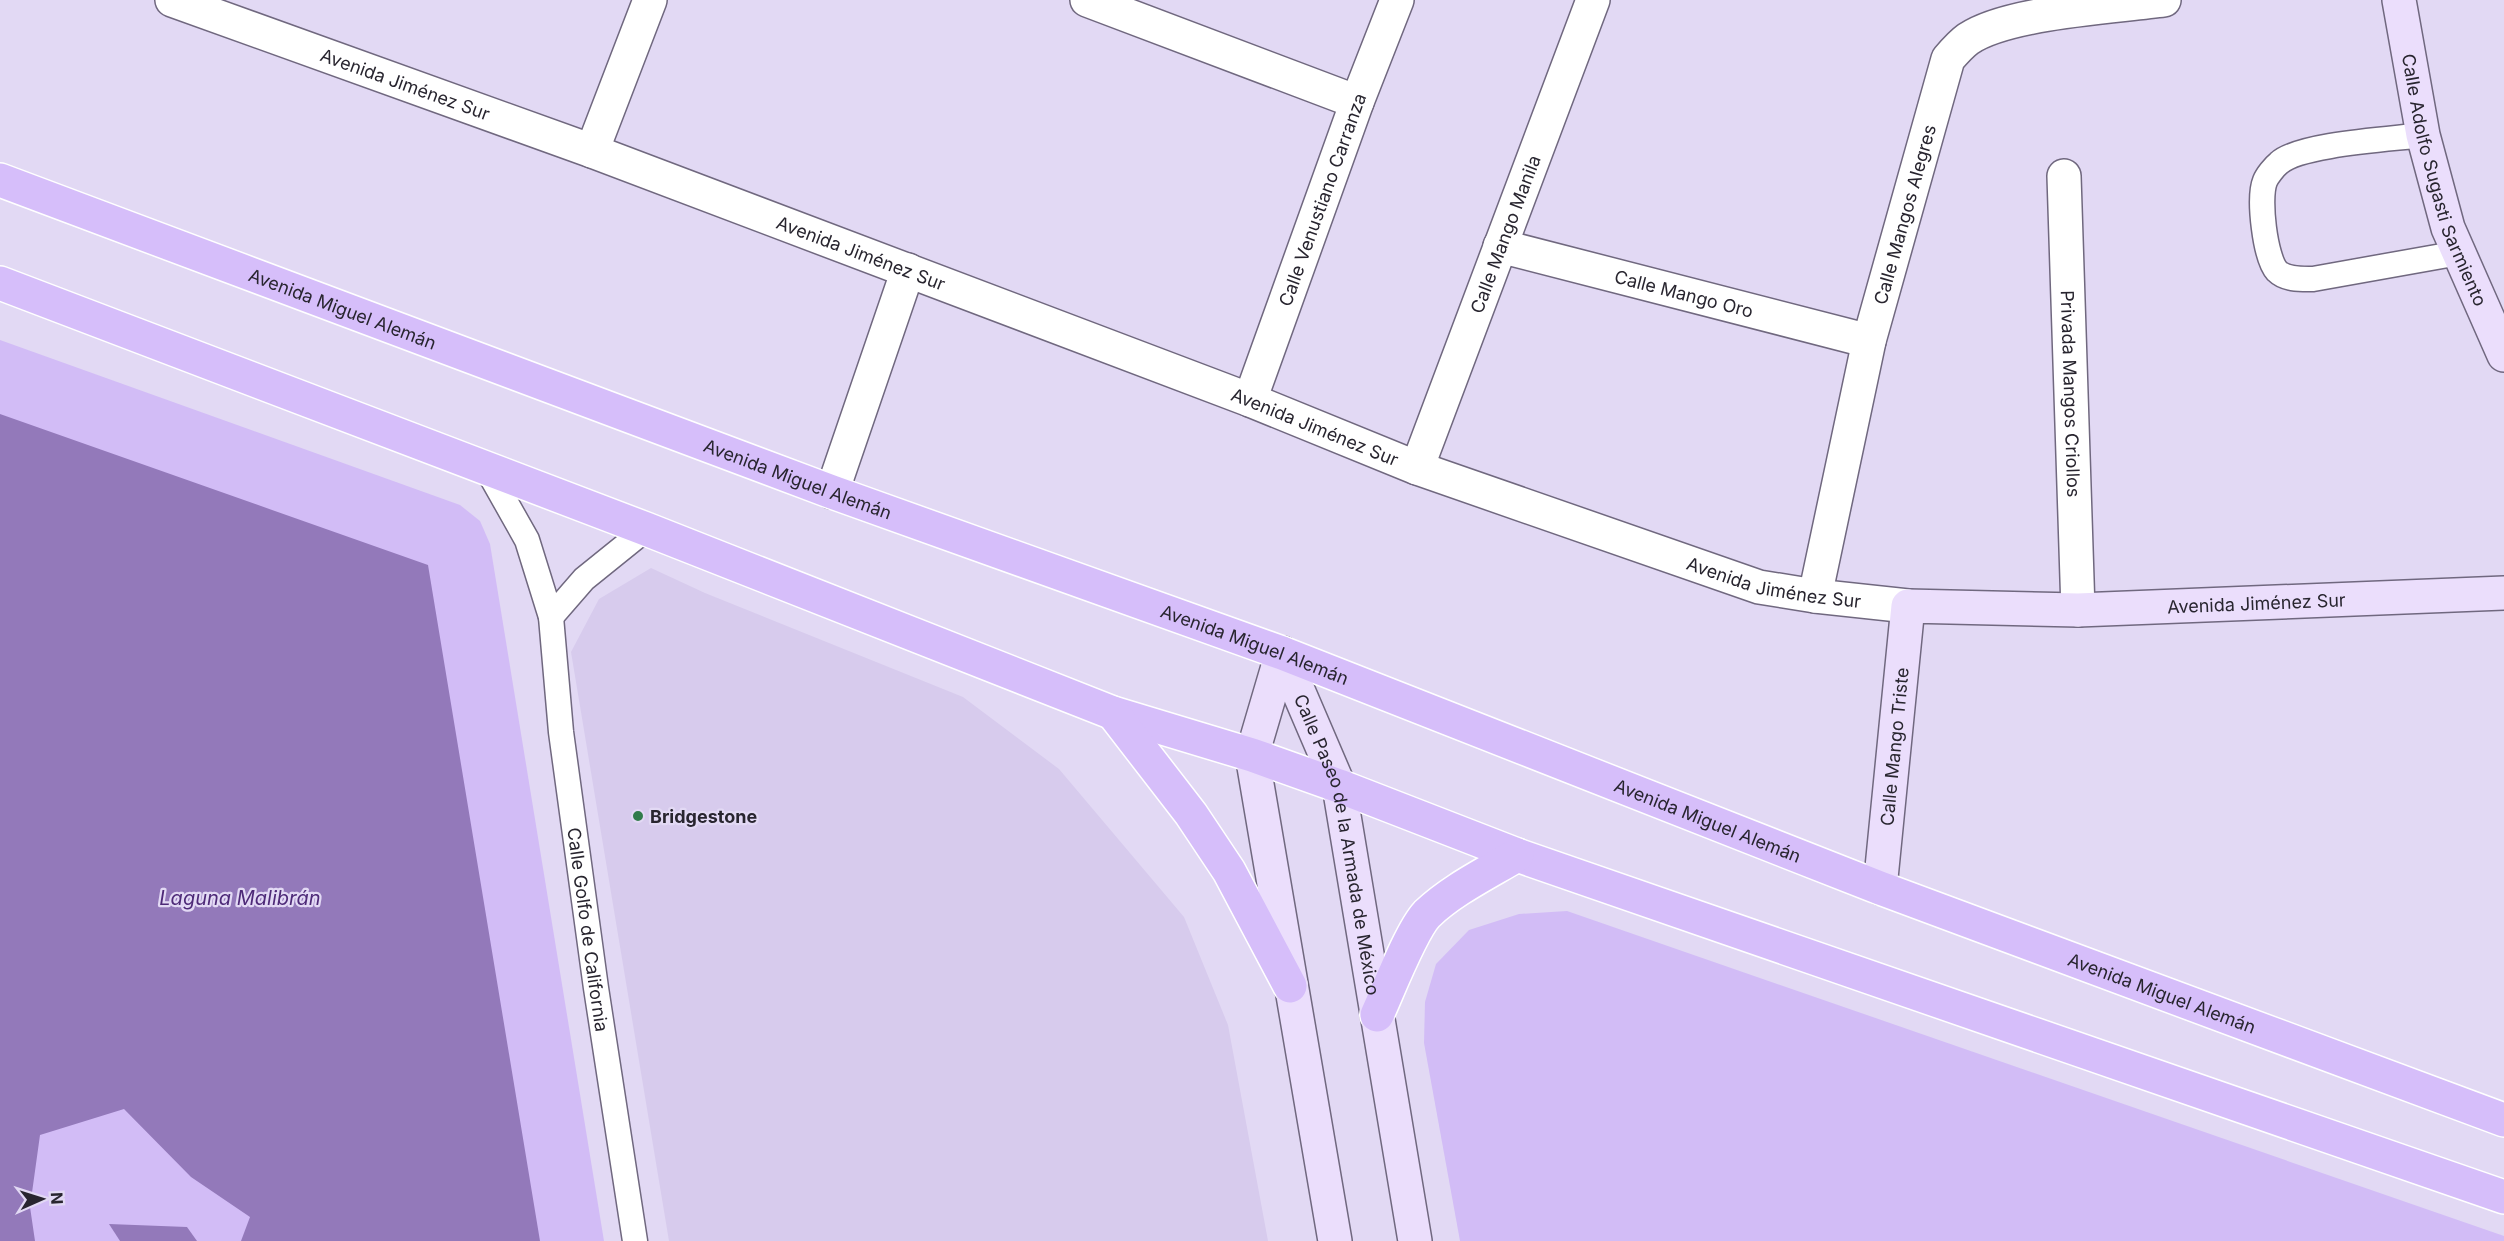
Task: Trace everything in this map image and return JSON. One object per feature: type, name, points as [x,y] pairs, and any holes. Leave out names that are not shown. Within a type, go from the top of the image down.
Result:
[{"type":"main road","name":"Avenida Miguel Alemán","points":[[0,180],[832,492],[1281,653],[1880,888],[2504,1120]]},
{"type":"main road","points":[[0,283],[646,529],[1113,713],[1252,755],[1340,786],[1517,855],[2504,1197]]},
{"type":"main road","points":[[1113,713],[1191,814],[1229,871],[1290,986]]},
{"type":"main road","points":[[1377,1015],[1414,935],[1426,915],[1450,896],[1517,855]]},
{"type":"street","name":"Avenida Jiménez Sur","points":[[172,0],[592,150],[1250,400],[1417,468],[1759,586],[1815,596],[1908,606],[2078,610],[2504,593]]},
{"type":"street","points":[[592,150],[650,0]]},
{"type":"street","points":[[1087,0],[1358,102]]},
{"type":"street","name":"Calle Venustiano Carranza","points":[[1250,400],[1397,0]]},
{"type":"street","name":"Calle Mango Manila","points":[[1417,468],[1593,0]]},
{"type":"street","name":"Calle Mangos Alegres","points":[[1815,596],[1869,341],[1948,59],[1967,39],[1995,25],[2040,16],[2164,0]]},
{"type":"street","name":"Calle Adolfo Sugasti Sarmiento","points":[[2399,0],[2423,135],[2448,228],[2504,355]]},
{"type":"street","name":"Privada Mangos Criollos","points":[[2064,176],[2078,610]]},
{"type":"street","name":"Calle Mango Oro","points":[[1500,246],[1869,341]]},
{"type":"street","points":[[832,492],[908,270]]},
{"type":"street","name":"Calle Mango Triste","points":[[1880,888],[1908,606]]},
{"type":"street","name":"Calle Paseo de la Armada de México","points":[[1281,653],[1252,755],[1335,1241]]},
{"type":"street","name":"Calle Paseo de la Armada de México","points":[[1281,653],[1340,786],[1415,1241]]},
{"type":"lane","points":[[2423,135],[2309,150],[2280,162],[2265,181],[2263,198],[2267,253],[2278,272],[2295,279],[2313,279],[2459,253]]},
{"type":"lane","name":"Calle Golfo de California","points":[[487,469],[527,540],[551,617],[562,744],[596,988],[635,1241]]},
{"type":"lane","points":[[551,617],[584,579],[646,529]]},
{"type":"shaded area","name":"Laguna Malibrán","points":[[0,340],[460,505],[480,521],[490,544],[604,1241],[0,1241]]},
{"type":"shaded area","points":[[651,568],[705,593],[963,697],[1059,769],[1184,917],[1228,1025],[1268,1241],[669,1241],[571,652],[599,599]]},
{"type":"shaded area","points":[[1567,911],[2504,1236],[2504,1241],[1460,1241],[1424,1043],[1425,1002],[1436,964],[1469,930],[1519,914]]},
{"type":"water","name":"Laguna Malibrán","points":[[0,414],[428,565],[540,1241],[241,1241],[250,1217],[191,1177],[124,1109],[40,1135],[30,1207],[35,1241],[0,1241]]},
{"type":"water","points":[[109,1224],[187,1227],[197,1241],[120,1241]]},
{"type":"place","name":"Bridgestone","points":[[638,816]]}]
